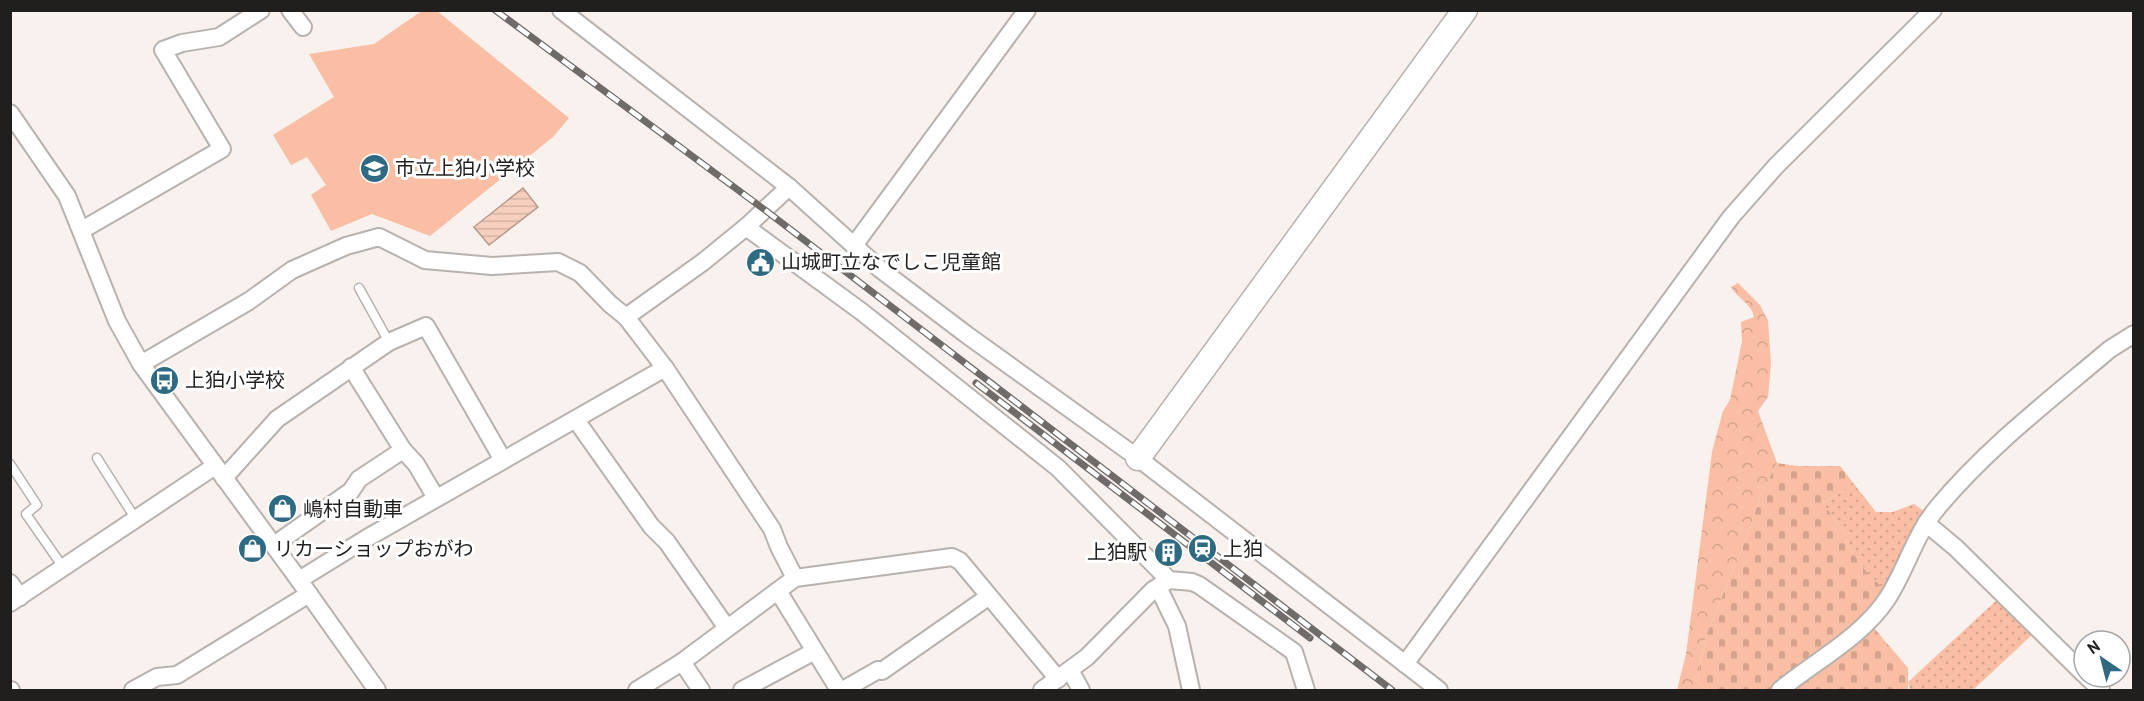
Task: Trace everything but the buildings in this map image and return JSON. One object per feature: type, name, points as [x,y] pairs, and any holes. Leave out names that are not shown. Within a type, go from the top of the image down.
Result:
[{"type":"street","points":[[82,230],[222,149],[163,50],[182,43],[219,37],[261,10]]},
{"type":"street","points":[[290,10],[303,27]]},
{"type":"street","points":[[561,10],[789,187],[827,223],[855,244],[880,269],[967,335],[1138,458],[1439,690]]},
{"type":"street","points":[[855,244],[1027,10]]},
{"type":"street","points":[[1138,458],[1465,10]]},
{"type":"street","points":[[1405,664],[1731,217],[1776,166],[1933,10]]},
{"type":"street","points":[[10,113],[62,188],[82,230],[117,321],[141,364],[377,690]]},
{"type":"street","points":[[626,317],[746,228],[789,187]]},
{"type":"street","points":[[746,228],[862,312],[1058,468],[1163,584],[1177,626],[1191,690]]},
{"type":"street","points":[[141,364],[249,301],[292,270],[346,246],[379,237],[425,260],[492,266],[558,262],[565,264],[580,273],[626,317],[664,368],[772,529],[795,578]]},
{"type":"street","points":[[14,594],[63,567],[135,518],[219,472],[277,419],[389,342],[426,326],[503,460]]},
{"type":"street","points":[[1780,690],[1869,622],[1888,598],[1926,523],[1945,499],[1995,449],[2110,349],[2133,334]]},
{"type":"street","points":[[351,367],[436,498]]},
{"type":"street","points":[[299,580],[436,498],[664,368]]},
{"type":"street","points":[[576,420],[651,526],[668,542],[727,628]]},
{"type":"street","points":[[274,545],[351,491],[358,479],[403,450]]},
{"type":"street","points":[[1926,523],[1956,548],[2072,662]]},
{"type":"street","points":[[637,690],[682,662],[795,578],[952,557],[960,561],[988,597],[1081,690]]},
{"type":"street","points":[[1042,690],[1087,657],[1163,584],[1192,582],[1294,652],[1306,690]]},
{"type":"street","points":[[778,591],[813,652],[841,690],[865,676],[878,670],[882,671],[988,597]]},
{"type":"street","points":[[133,690],[157,677],[177,675],[309,594]]},
{"type":"street","points":[[754,688],[762,681],[813,652]]},
{"type":"street","points":[[682,662],[701,690]]},
{"type":"lane","points":[[359,288],[389,342]]},
{"type":"lane","points":[[98,458],[135,518]]},
{"type":"lane","points":[[10,464],[37,505],[26,514],[63,567]]},
{"type":"green space","points":[[423,10],[437,11],[569,118],[553,137],[430,236],[372,214],[331,231],[311,195],[326,185],[307,157],[291,165],[273,135],[334,97],[309,54],[374,44]]},
{"type":"green space","points":[[1738,283],[1760,305],[1768,321],[1771,363],[1768,397],[1758,411],[1777,463],[1759,499],[1750,529],[1707,633],[1697,681],[1706,690],[1677,690],[1686,654],[1712,452],[1723,411],[1730,400],[1742,341],[1741,322],[1754,317],[1750,308],[1731,287]]},
{"type":"green space","points":[[1777,463],[1798,466],[1840,466],[1854,484],[1823,503],[1847,537],[1846,544],[1866,571],[1885,590],[1881,598],[1856,624],[1769,690],[1706,690],[1697,681],[1707,633],[1750,529],[1759,499]]},
{"type":"green space","points":[[1854,484],[1876,512],[1893,512],[1914,504],[1925,512],[1885,590],[1866,571],[1846,544],[1847,537],[1823,503]]},
{"type":"green space","points":[[1999,598],[2034,633],[1973,690],[1910,690],[1908,682]]},
{"type":"green space","points":[[1873,627],[1908,668],[1908,690],[1791,690]]},
{"type":"shaded area","points":[[523,188],[538,207],[489,245],[474,227]]},
{"type":"railway","points":[[495,10],[765,210],[1392,690]]},
{"type":"railway","points":[[976,383],[1310,638]]},
{"type":"place","name":"市立上狛小学校","points":[[374,168]]},
{"type":"place","name":"山城町立なでしこ児童館","points":[[760,262]]},
{"type":"place","name":"上狛小学校","points":[[164,380]]},
{"type":"place","name":"嶋村自動車","points":[[282,509]]},
{"type":"place","name":"リカーショップおがわ","points":[[253,549]]},
{"type":"place","name":"上狛","points":[[1202,549]]},
{"type":"place","name":"上狛駅","points":[[1168,552]]}]
